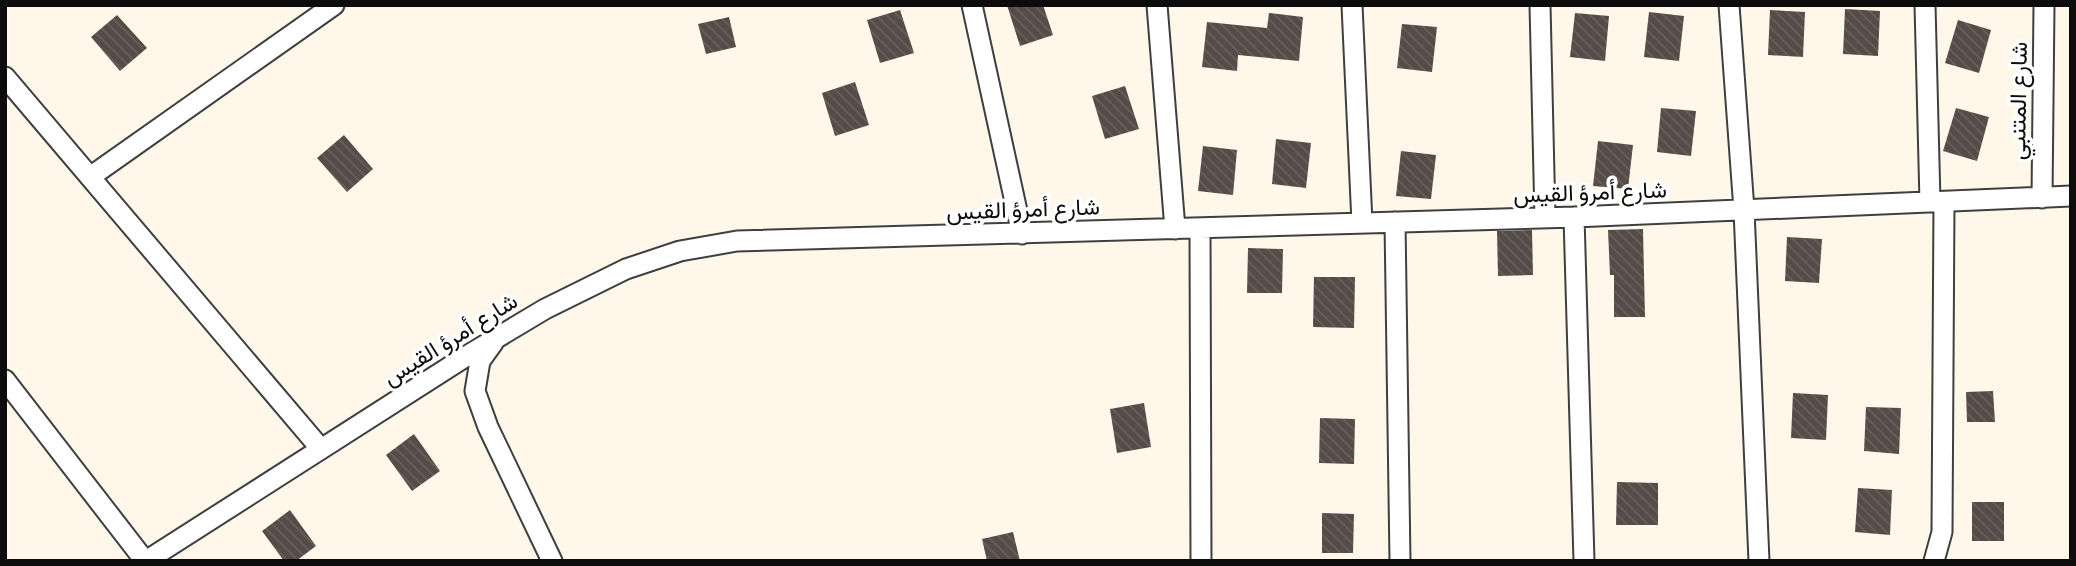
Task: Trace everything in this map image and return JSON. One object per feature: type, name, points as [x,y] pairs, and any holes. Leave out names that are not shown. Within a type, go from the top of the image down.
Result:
[{"type":"street","points":[[90,177],[334,5]]},
{"type":"street","points":[[972,5],[1022,234]]},
{"type":"street","points":[[1157,5],[1175,229]]},
{"type":"street","points":[[1352,5],[1362,223]]},
{"type":"street","points":[[1540,5],[1545,218]]},
{"type":"street","points":[[1730,5],[1744,210],[1759,561]]},
{"type":"street","points":[[1925,5],[1937,202],[1942,532],[1934,561]]},
{"type":"street","name":"شارع المتنبي","points":[[2042,198],[2044,5]]},
{"type":"street","points":[[5,77],[321,449]]},
{"type":"street","name":"شارع أمرؤ القيس","points":[[145,561],[545,309],[626,269],[680,251],[737,241],[1545,218],[2071,196]]},
{"type":"street","points":[[1574,217],[1584,561]]},
{"type":"street","points":[[1395,222],[1400,561]]},
{"type":"street","points":[[1200,229],[1201,561]]},
{"type":"street","points":[[498,337],[480,361],[475,391],[488,427],[552,561]]},
{"type":"street","points":[[5,380],[145,561]]},
{"type":"building","points":[[1007,5],[1043,5],[1053,35],[1020,46]]},
{"type":"building","points":[[1845,9],[1880,11],[1878,56],[1843,54]]},
{"type":"building","points":[[900,10],[914,53],[880,63],[867,20]]},
{"type":"building","points":[[1770,10],[1805,12],[1803,57],[1768,55]]},
{"type":"building","points":[[1649,12],[1684,16],[1679,61],[1644,57]]},
{"type":"building","points":[[1269,13],[1303,17],[1299,61],[1238,55],[1237,71],[1202,67],[1207,22],[1267,28]]},
{"type":"building","points":[[1575,13],[1609,16],[1605,61],[1570,57]]},
{"type":"building","points":[[117,15],[147,48],[120,71],[91,37]]},
{"type":"building","points":[[729,17],[736,47],[706,54],[698,24]]},
{"type":"building","points":[[1958,20],[1991,30],[1979,73],[1945,63]]},
{"type":"building","points":[[1402,24],[1437,27],[1432,72],[1397,68]]},
{"type":"building","points":[[855,82],[869,125],[835,136],[822,93]]},
{"type":"building","points":[[1125,86],[1139,129],[1105,139],[1092,96]]},
{"type":"building","points":[[1661,108],[1696,111],[1691,156],[1657,152]]},
{"type":"building","points":[[1956,108],[1989,117],[1977,161],[1943,151]]},
{"type":"building","points":[[344,135],[373,169],[347,192],[317,158]]},
{"type":"building","points":[[1276,139],[1311,143],[1306,188],[1272,184]]},
{"type":"building","points":[[1598,141],[1633,145],[1628,189],[1593,186]]},
{"type":"building","points":[[1203,146],[1237,150],[1233,195],[1198,191]]},
{"type":"building","points":[[1401,151],[1436,155],[1431,199],[1396,196]]},
{"type":"building","points":[[1643,229],[1645,317],[1614,317],[1614,275],[1610,275],[1608,230]]},
{"type":"building","points":[[1532,230],[1533,275],[1498,276],[1497,231]]},
{"type":"building","points":[[1787,237],[1822,239],[1819,283],[1785,281]]},
{"type":"building","points":[[1248,248],[1283,249],[1282,293],[1247,293]]},
{"type":"building","points":[[1314,277],[1355,277],[1354,328],[1313,327]]},
{"type":"building","points":[[1993,391],[1995,422],[1967,422],[1966,392]]},
{"type":"building","points":[[1793,393],[1828,395],[1826,440],[1791,438]]},
{"type":"building","points":[[1144,403],[1151,447],[1117,453],[1110,409]]},
{"type":"building","points":[[1866,407],[1901,408],[1899,454],[1864,451]]},
{"type":"building","points":[[1320,418],[1355,419],[1354,464],[1319,463]]},
{"type":"building","points":[[414,434],[440,471],[412,491],[386,455]]},
{"type":"building","points":[[1617,482],[1658,483],[1658,525],[1616,525]]},
{"type":"building","points":[[1858,488],[1892,490],[1890,535],[1855,532]]},
{"type":"building","points":[[1972,502],[2004,502],[2004,541],[1972,541]]},
{"type":"building","points":[[290,510],[316,546],[296,561],[284,561],[262,531]]},
{"type":"building","points":[[1322,513],[1354,514],[1353,553],[1322,553]]},
{"type":"building","points":[[1013,532],[1020,561],[987,561],[982,539]]}]
